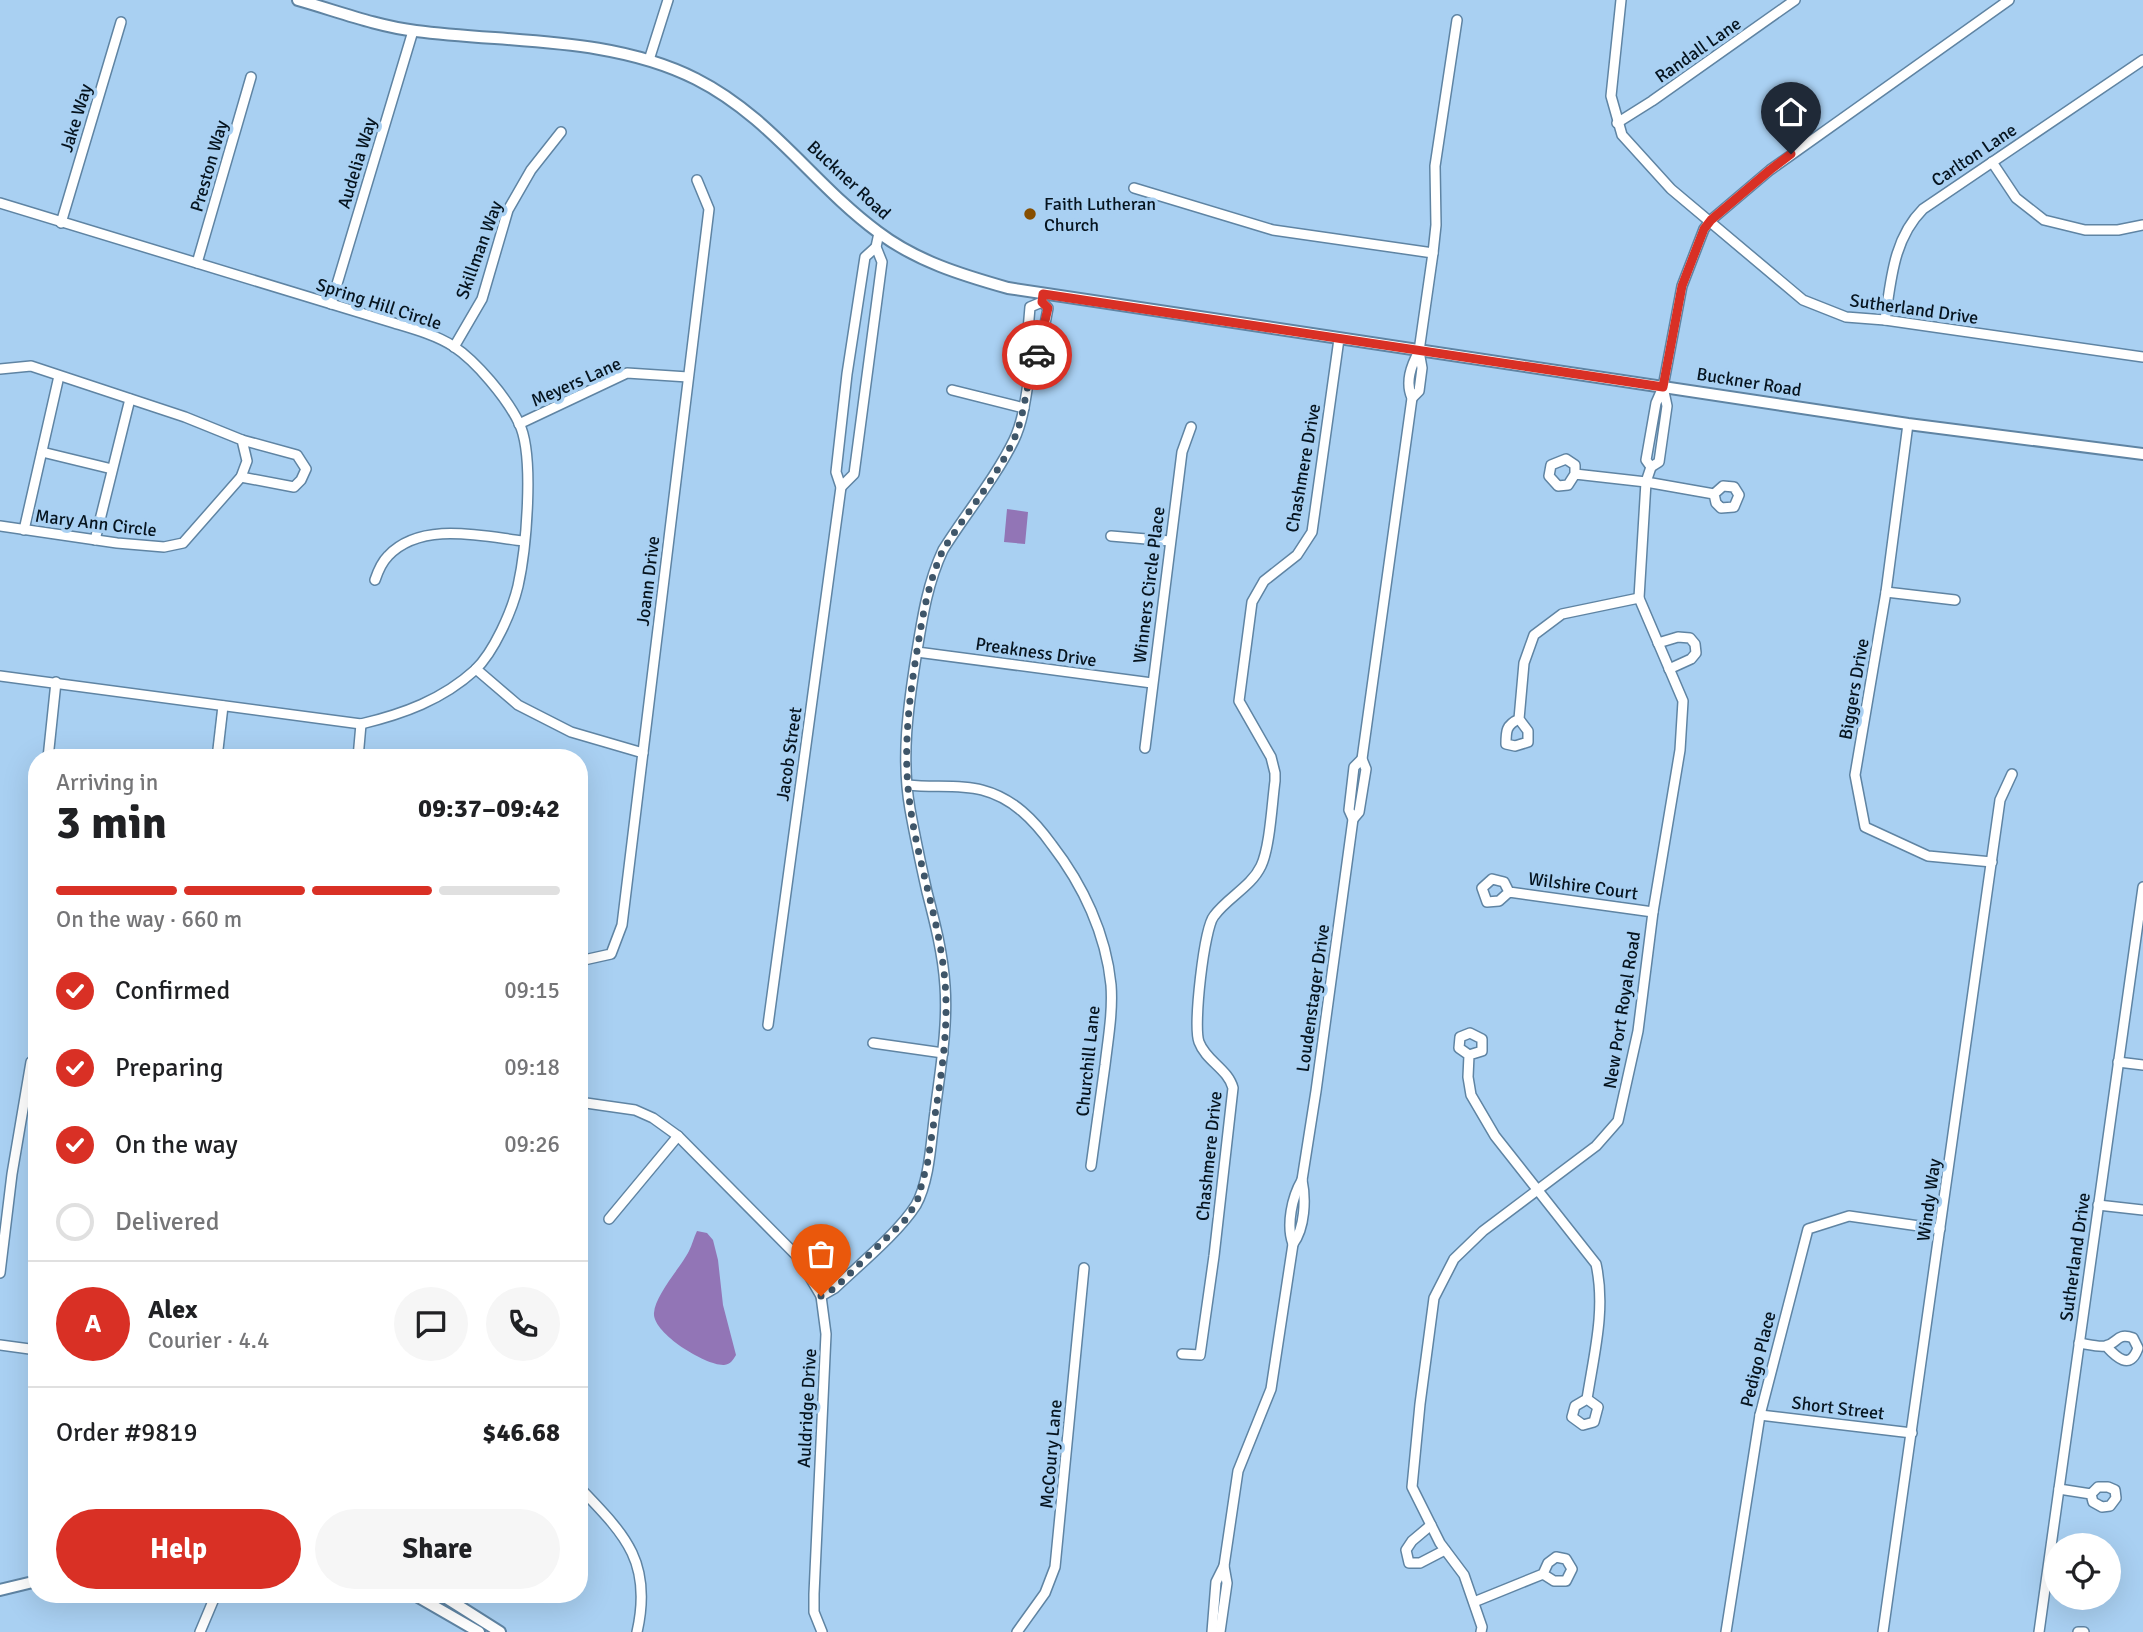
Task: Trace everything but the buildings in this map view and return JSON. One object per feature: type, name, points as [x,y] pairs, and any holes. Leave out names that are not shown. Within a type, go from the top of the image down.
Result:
[{"type":"street","name":"Buckner Road","points":[[298,0],[413,31],[583,47],[649,60],[696,79],[752,116],[878,233],[942,267],[1043,298],[1908,424],[2143,454]]},
{"type":"street","points":[[649,60],[668,0]]},
{"type":"street","points":[[1617,123],[1611,84],[1621,0]]},
{"type":"street","name":"Randall Lane","points":[[1617,123],[1652,102],[1795,0]]},
{"type":"street","name":"New Port Royal Road","points":[[1481,1632],[1482,1627],[1464,1575],[1445,1550],[1412,1488],[1434,1298],[1454,1259],[1483,1231],[1596,1146],[1618,1121],[1638,1031],[1653,912],[1680,750],[1684,701],[1639,598],[1646,482],[1651,467],[1646,460],[1682,286],[1704,229],[1711,220],[1770,170],[2009,0]]},
{"type":"street","name":"Loudenstager Drive","points":[[1220,1632],[1227,1583],[1224,1566],[1238,1471],[1271,1389],[1293,1244],[1300,1235],[1305,1192],[1302,1180],[1353,819],[1349,810],[1354,767],[1362,759],[1412,398],[1408,390],[1410,373],[1419,351],[1433,253],[1436,225],[1435,166],[1457,20]]},
{"type":"street","name":"Jake Way","points":[[61,223],[121,22]]},
{"type":"street","name":"Audelia Way","points":[[331,304],[413,31]]},
{"type":"street","name":"Carlton Lane","points":[[1885,320],[1895,257],[1912,220],[1923,209],[2143,60]]},
{"type":"street","name":"Preston Way","points":[[197,263],[251,78]]},
{"type":"street","name":"Sutherland Drive","points":[[1617,123],[1622,135],[1671,188],[1803,300],[1846,317],[1885,320],[2143,357]]},
{"type":"street","name":"Skillman Way","points":[[454,347],[482,299],[508,210],[531,170],[561,132]]},
{"type":"street","points":[[1992,162],[2016,198],[2044,220],[2085,230],[2118,230],[2143,225]]},
{"type":"street","name":"Joann Drive","points":[[588,959],[611,954],[622,925],[709,209],[697,180]]},
{"type":"street","points":[[1134,188],[1273,230],[1433,253]]},
{"type":"street","name":"Spring Hill Circle","points":[[0,204],[428,334],[454,347],[476,366],[519,424],[525,447],[528,486],[517,587],[495,642],[476,669],[439,697],[392,717],[361,724],[0,676]]},
{"type":"street","name":"Jacob Street","points":[[841,487],[854,474],[882,262],[876,247],[878,233]]},
{"type":"street","name":"Jacob Street","points":[[768,1025],[841,487],[836,472],[847,374],[865,257],[876,247]]},
{"type":"street","points":[[821,1296],[835,1288],[905,1220],[917,1202],[928,1161],[946,1017],[942,954],[910,806],[906,738],[909,704],[925,599],[936,565],[1015,438],[1024,408],[1030,371],[1041,345],[1048,308],[1043,298],[1030,307],[1026,354],[1030,371]]},
{"type":"street","name":"Chashmere Drive","points":[[1182,1354],[1200,1355],[1233,1088],[1231,1079],[1205,1053],[1197,1030],[1198,1001],[1209,926],[1215,914],[1247,885],[1262,864],[1275,781],[1271,757],[1239,701],[1252,601],[1264,581],[1297,555],[1312,532],[1339,339]]},
{"type":"street","points":[[0,369],[31,366],[185,417],[242,440],[297,456],[306,469],[295,487],[241,477],[247,461],[242,440]]},
{"type":"street","name":"Meyers Lane","points":[[519,424],[627,373],[688,377]]},
{"type":"street","points":[[24,530],[59,376]]},
{"type":"street","points":[[952,390],[1024,408]]},
{"type":"street","points":[[94,540],[130,399]]},
{"type":"street","name":"Biggers Drive","points":[[1908,424],[1886,592],[1855,775],[1865,827],[1928,856],[1992,862]]},
{"type":"street","name":"Winners Circle Place","points":[[1145,748],[1182,452],[1191,427]]},
{"type":"street","points":[[42,452],[112,469]]},
{"type":"street","points":[[1575,474],[1646,482],[1714,494]]},
{"type":"street","name":"Mary Ann Circle","points":[[0,526],[164,547],[183,544],[241,477]]},
{"type":"street","points":[[375,580],[389,555],[399,547],[421,538],[449,533],[523,541]]},
{"type":"street","points":[[1111,536],[1170,541]]},
{"type":"street","points":[[1886,592],[1955,600]]},
{"type":"street","points":[[1519,719],[1524,663],[1534,635],[1562,614],[1639,598]]},
{"type":"street","points":[[1658,643],[1678,637],[1690,638],[1695,645],[1696,653],[1691,659],[1669,669]]},
{"type":"street","name":"Preakness Drive","points":[[917,652],[1152,683]]},
{"type":"street","points":[[476,669],[518,705],[571,732],[643,753]]},
{"type":"street","points":[[49,749],[56,682]]},
{"type":"street","points":[[217,749],[223,706]]},
{"type":"street","points":[[359,749],[361,724]]},
{"type":"street","name":"Windy Way","points":[[1883,1632],[2000,800],[2012,774]]},
{"type":"street","name":"Churchill Lane","points":[[908,785],[984,790],[1007,800],[1024,812],[1043,833],[1088,901],[1098,927],[1111,986],[1108,1039],[1091,1166]]},
{"type":"street","name":"Sutherland Drive","points":[[2039,1632],[2143,887]]},
{"type":"street","name":"Wilshire Court","points":[[1509,892],[1653,912]]},
{"type":"street","points":[[873,1043],[943,1053]]},
{"type":"street","points":[[1469,1055],[1471,1095],[1495,1136],[1596,1264],[1601,1285],[1600,1314],[1587,1399]]},
{"type":"street","points":[[2118,1062],[2143,1065]]},
{"type":"street","points":[[0,1273],[12,1174],[28,1080]]},
{"type":"street","name":"Auldridge Drive","points":[[588,1103],[635,1110],[653,1118],[678,1136],[784,1241],[798,1257],[821,1296],[826,1334],[814,1612],[822,1632]]},
{"type":"street","points":[[609,1219],[678,1136]]},
{"type":"street","points":[[2098,1205],[2143,1210]]},
{"type":"street","name":"Pedigo Place","points":[[1726,1632],[1760,1415],[1808,1229],[1849,1216],[1940,1229]]},
{"type":"street","name":"McCoury Lane","points":[[1017,1632],[1045,1593],[1055,1567],[1084,1268]]},
{"type":"street","points":[[2080,1343],[2106,1346]]},
{"type":"street","points":[[0,1345],[28,1349]]},
{"type":"street","name":"Short Street","points":[[1760,1415],[1912,1433]]},
{"type":"street","points":[[2059,1489],[2091,1494]]},
{"type":"street","points":[[588,1496],[630,1545],[638,1567],[642,1594],[637,1632]]},
{"type":"street","points":[[1431,1525],[1412,1541],[1406,1550],[1409,1563],[1420,1563],[1445,1550]]},
{"type":"street","name":"Loudenstager Drive","points":[[1212,1632],[1216,1581],[1224,1566]]},
{"type":"street","points":[[1474,1602],[1544,1574]]},
{"type":"street","points":[[0,1590],[28,1583]]},
{"type":"street","points":[[200,1632],[212,1603]]},
{"type":"street","points":[[429,1603],[479,1632]]},
{"type":"street","points":[[454,1603],[500,1632]]},
{"type":"street","points":[[2078,1632],[2084,1632]]},
{"type":"shaded area","points":[[1007,509],[1028,512],[1025,544],[1004,542]]},
{"type":"shaded area","points":[[697,1231],[707,1233],[713,1240],[718,1260],[723,1305],[736,1355],[730,1363],[724,1365],[705,1360],[671,1339],[656,1321],[654,1313],[663,1290],[689,1251]]},
{"type":"way so far","points":[[821,1296],[835,1288],[905,1220],[917,1202],[923,1184],[946,1017],[942,954],[910,806],[905,749],[909,704],[925,599],[936,565],[959,524],[978,499],[1015,438],[1024,408],[1030,371],[1037,355]]},
{"type":"place","name":"Faith Lutheran Church","points":[[1030,214]]},
{"type":"route","points":[[1037,355],[1048,308],[1042,302],[1043,294],[1663,387],[1682,286],[1704,229],[1711,220],[1791,154]]}]
